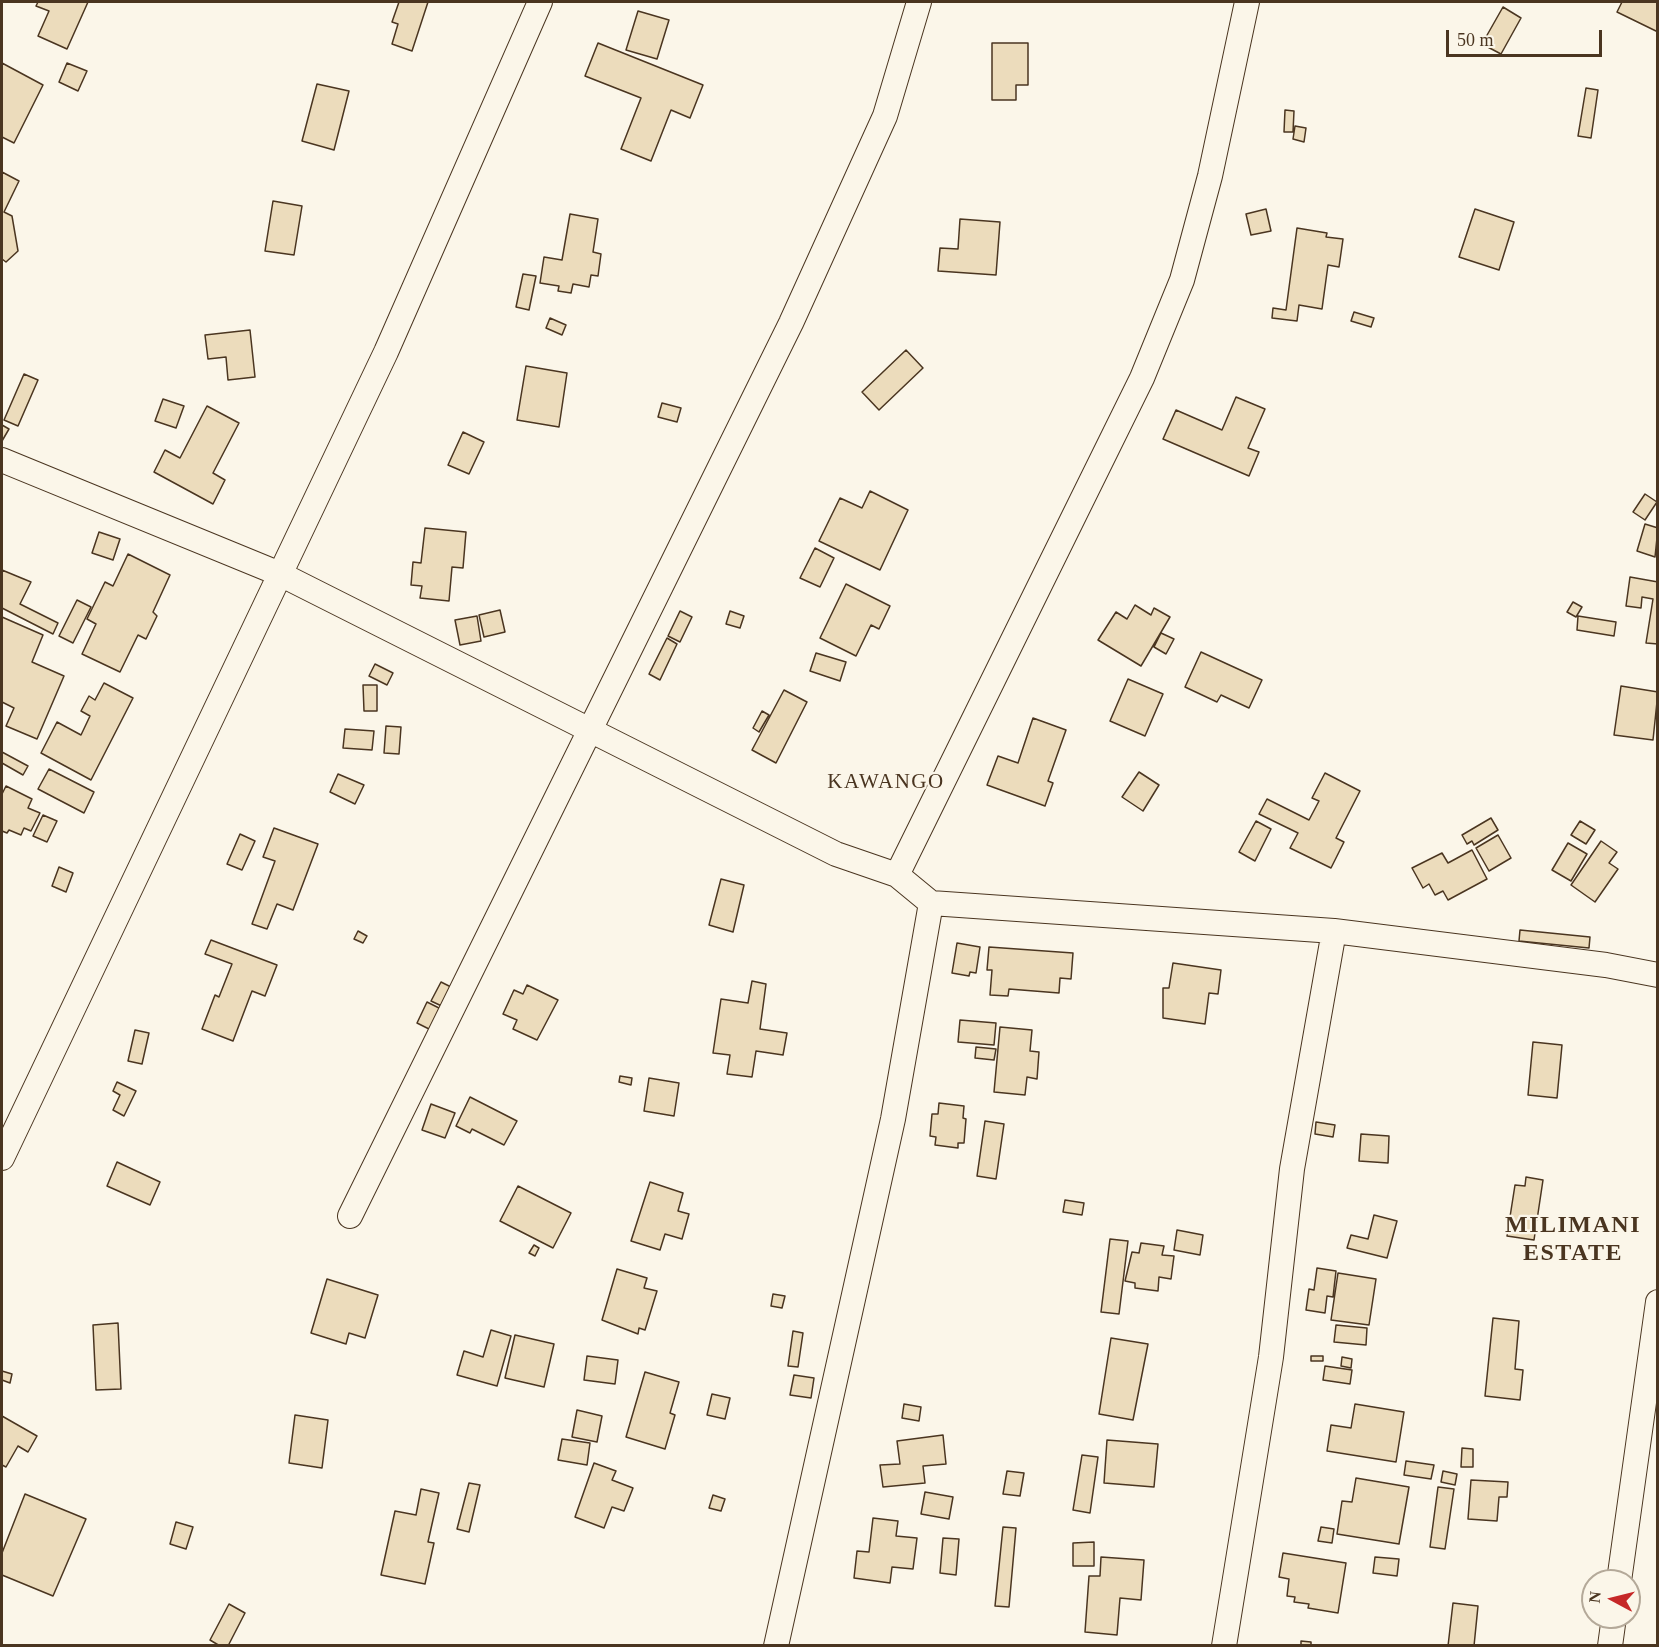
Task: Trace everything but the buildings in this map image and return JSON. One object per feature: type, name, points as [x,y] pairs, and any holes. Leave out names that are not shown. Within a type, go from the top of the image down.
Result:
[{"type":"street","points":[[2,1158],[386,352],[540,2]]},
{"type":"street","points":[[350,1216],[791,323],[885,116],[919,2]]},
{"type":"street","points":[[897,875],[1142,378],[1178,291],[1201,216],[1247,2]]},
{"type":"street","points":[[2,460],[279,574],[836,854],[897,875],[931,903],[1334,931],[1606,965],[1658,975]]},
{"type":"street","points":[[776,1646],[893,1119],[931,903]]},
{"type":"street","points":[[1224,1646],[1271,1357],[1292,1169],[1334,931]]},
{"type":"street","points":[[1621,1569],[1658,1302]]},
{"type":"street","points":[[1610,1646],[1612,1629]]},
{"type":"district","name":"KAWANGO","points":[[886,782]]},
{"type":"district","name":"MILIMANI ESTATE","points":[[1573,1240]]}]
